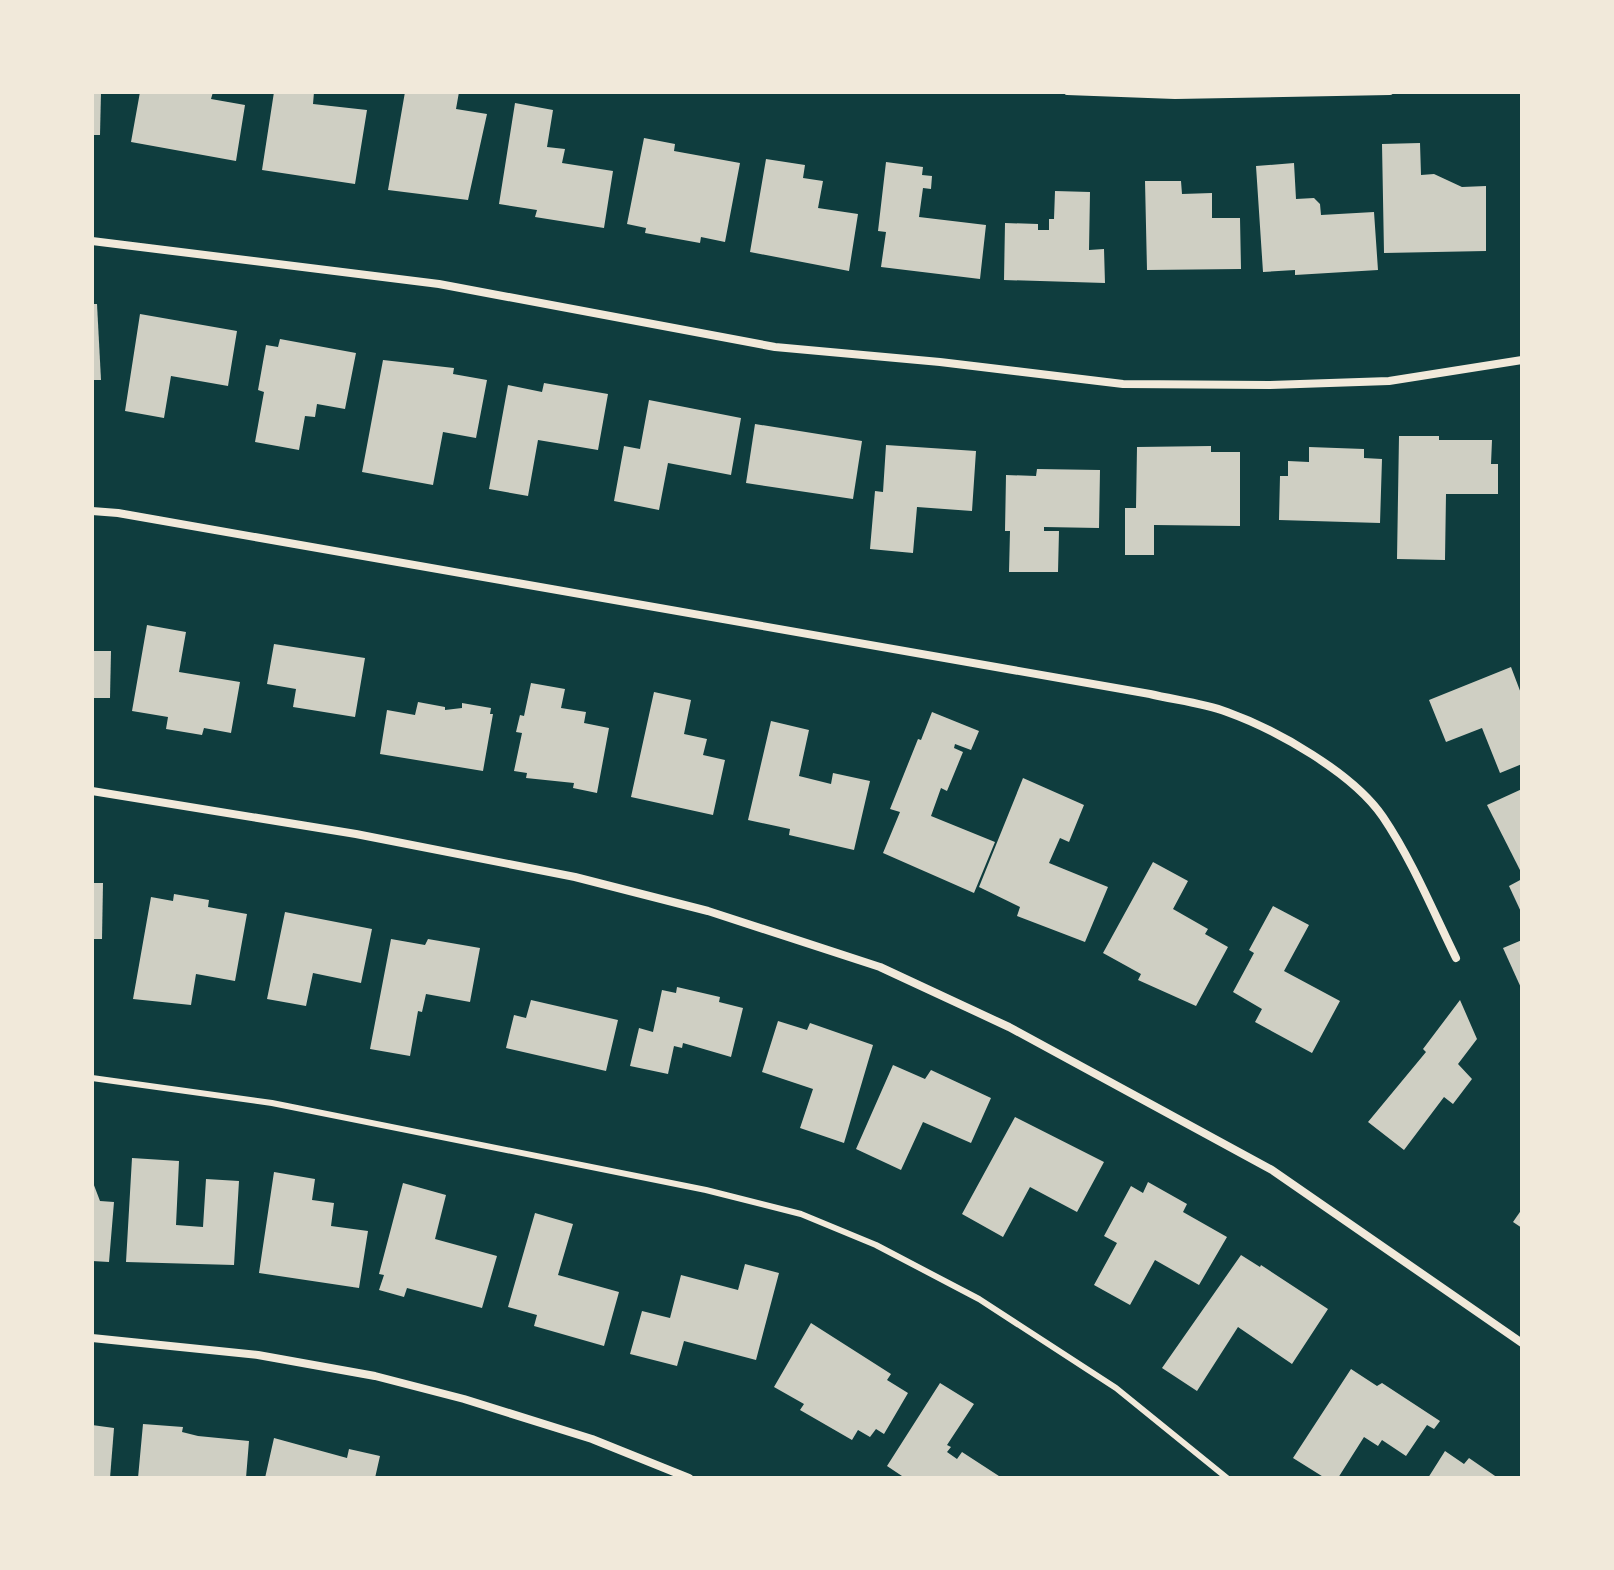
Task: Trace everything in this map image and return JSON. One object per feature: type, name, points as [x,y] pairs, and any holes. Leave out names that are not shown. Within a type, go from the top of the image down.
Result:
[{"type":"street","points":[[92,241],[439,284],[775,347],[940,362],[1123,384],[1269,385],[1389,381],[1522,360]]},
{"type":"street","points":[[92,511],[288,542],[1150,694],[1224,711],[1253,722],[1307,751],[1349,782],[1382,815],[1419,881],[1456,958]]},
{"type":"street","points":[[92,791],[356,834],[575,877],[708,911],[880,967],[1009,1027],[1272,1170],[1522,1343]]},
{"type":"street","points":[[92,1338],[258,1355],[375,1376],[464,1399],[592,1439],[689,1478]]},
{"type":"lane","points":[[1067,92],[1175,96],[1390,92]]},
{"type":"lane","points":[[92,1078],[272,1103],[706,1190],[801,1214],[876,1245],[979,1299],[1116,1388],[1227,1478]]},
{"type":"building","points":[[92,92],[101,92],[100,135],[92,135]]},
{"type":"building","points":[[140,92],[213,92],[211,99],[245,105],[236,161],[131,142]]},
{"type":"building","points":[[274,92],[314,92],[313,104],[367,110],[355,184],[262,170]]},
{"type":"building","points":[[405,92],[459,92],[456,109],[487,114],[468,200],[388,190]]},
{"type":"building","points":[[515,103],[553,110],[547,147],[565,149],[562,163],[613,171],[604,228],[535,217],[537,210],[499,204]]},
{"type":"building","points":[[644,138],[675,144],[674,151],[740,163],[725,242],[701,237],[700,243],[645,233],[646,228],[627,224]]},
{"type":"building","points":[[1420,143],[1421,175],[1434,174],[1462,187],[1486,186],[1486,251],[1384,253],[1382,144]]},
{"type":"building","points":[[766,159],[805,165],[803,178],[823,181],[818,208],[858,214],[849,271],[750,252]]},
{"type":"building","points":[[886,162],[923,167],[922,175],[932,176],[931,189],[923,188],[919,217],[986,225],[980,279],[881,267],[886,232],[878,231]]},
{"type":"building","points":[[1294,163],[1296,199],[1314,198],[1320,204],[1321,215],[1374,212],[1378,270],[1295,275],[1295,270],[1263,272],[1256,166]]},
{"type":"building","points":[[1145,181],[1181,181],[1182,194],[1212,193],[1212,218],[1240,218],[1241,269],[1147,270]]},
{"type":"building","points":[[1055,191],[1090,192],[1089,250],[1104,249],[1105,283],[1004,280],[1005,223],[1038,224],[1038,230],[1049,230],[1049,219],[1054,219]]},
{"type":"building","points":[[92,304],[97,304],[101,380],[92,380]]},
{"type":"building","points":[[140,314],[237,331],[228,386],[171,376],[164,418],[125,411]]},
{"type":"building","points":[[280,339],[356,353],[345,409],[317,404],[315,417],[305,416],[299,450],[255,442],[264,392],[258,390],[266,345],[278,347]]},
{"type":"building","points":[[383,360],[454,368],[453,374],[487,380],[476,438],[443,432],[433,485],[362,472]]},
{"type":"building","points":[[544,383],[608,394],[598,450],[538,440],[528,496],[489,489],[508,385],[542,392]]},
{"type":"building","points":[[649,400],[741,418],[731,475],[668,463],[659,510],[614,501],[624,446],[640,449]]},
{"type":"building","points":[[755,424],[862,441],[853,499],[746,483]]},
{"type":"building","points":[[1399,436],[1492,440],[1491,464],[1498,464],[1498,494],[1446,494],[1445,560],[1397,559]]},
{"type":"building","points":[[886,445],[976,451],[972,511],[917,507],[913,553],[870,549],[875,491],[883,492]]},
{"type":"building","points":[[1211,446],[1211,452],[1240,452],[1240,526],[1154,525],[1154,555],[1125,555],[1125,508],[1136,508],[1137,447]]},
{"type":"building","points":[[1309,447],[1364,449],[1364,458],[1382,459],[1380,523],[1279,520],[1280,476],[1288,476],[1288,461],[1309,462]]},
{"type":"building","points":[[1037,469],[1100,470],[1099,528],[1044,527],[1044,531],[1059,531],[1058,572],[1009,572],[1010,531],[1005,531],[1006,475],[1036,476]]},
{"type":"building","points":[[147,625],[186,632],[179,672],[240,682],[231,733],[204,728],[202,735],[166,729],[168,717],[132,711]]},
{"type":"building","points":[[274,644],[365,658],[355,717],[293,707],[296,689],[267,684]]},
{"type":"building","points":[[92,651],[111,651],[110,698],[92,698]]},
{"type":"building","points":[[1511,667],[1522,696],[1522,764],[1500,773],[1482,728],[1446,742],[1429,700]]},
{"type":"building","points":[[531,683],[565,689],[561,708],[586,712],[584,723],[609,728],[597,793],[573,788],[574,783],[526,778],[527,773],[514,771],[522,733],[516,732],[520,715],[524,716]]},
{"type":"building","points":[[654,692],[691,700],[684,734],[707,739],[703,755],[725,760],[713,815],[631,797]]},
{"type":"building","points":[[418,702],[445,707],[445,710],[462,708],[462,703],[491,708],[490,714],[493,714],[483,771],[380,754],[387,710],[415,715]]},
{"type":"building","points":[[932,712],[979,731],[971,750],[955,744],[954,748],[963,752],[947,791],[941,788],[931,816],[995,842],[974,893],[883,853],[900,812],[890,809]]},
{"type":"building","points":[[771,721],[809,730],[799,776],[831,784],[833,773],[870,781],[854,850],[789,835],[790,829],[748,820]]},
{"type":"building","points":[[1023,778],[1084,805],[1069,842],[1060,838],[1049,863],[1108,887],[1085,942],[1017,916],[1020,907],[979,887]]},
{"type":"building","points":[[1522,789],[1522,874],[1487,805]]},
{"type":"building","points":[[1153,862],[1188,881],[1173,909],[1208,929],[1205,934],[1228,947],[1196,1006],[1138,980],[1141,974],[1103,953]]},
{"type":"building","points":[[1522,879],[1522,914],[1509,886]]},
{"type":"building","points":[[92,883],[103,883],[102,939],[92,939]]},
{"type":"building","points":[[174,894],[209,900],[208,907],[247,914],[235,981],[196,974],[191,1005],[133,999],[151,897],[173,901]]},
{"type":"building","points":[[1273,906],[1309,925],[1284,971],[1340,1001],[1312,1053],[1255,1022],[1262,1009],[1233,992],[1254,953],[1249,950]]},
{"type":"building","points":[[285,912],[372,929],[361,983],[313,973],[306,1006],[267,999]]},
{"type":"building","points":[[391,939],[425,945],[428,939],[480,948],[470,1002],[426,994],[422,1012],[418,1011],[410,1056],[370,1049]]},
{"type":"building","points":[[1522,940],[1522,990],[1503,948]]},
{"type":"building","points":[[677,987],[720,997],[719,1002],[743,1008],[731,1057],[683,1043],[682,1048],[674,1046],[668,1074],[630,1066],[639,1028],[653,1032],[662,990],[676,993]]},
{"type":"building","points":[[531,1000],[618,1020],[606,1071],[506,1048],[514,1015],[526,1018]]},
{"type":"building","points":[[1460,1000],[1477,1039],[1458,1064],[1472,1079],[1453,1104],[1444,1097],[1404,1150],[1368,1122],[1426,1052],[1423,1049]]},
{"type":"building","points":[[778,1021],[807,1030],[810,1023],[873,1045],[844,1143],[800,1128],[813,1089],[762,1072]]},
{"type":"building","points":[[893,1065],[925,1079],[931,1070],[991,1098],[971,1143],[923,1122],[901,1170],[856,1149]]},
{"type":"building","points":[[1015,1117],[1104,1162],[1077,1212],[1030,1187],[1003,1237],[962,1214]]},
{"type":"building","points":[[132,1158],[179,1161],[176,1225],[203,1227],[206,1179],[239,1181],[234,1265],[126,1262]]},
{"type":"building","points":[[274,1172],[315,1179],[312,1200],[334,1203],[331,1226],[368,1231],[359,1288],[259,1273]]},
{"type":"building","points":[[92,1180],[100,1201],[114,1202],[109,1262],[92,1261]]},
{"type":"building","points":[[1148,1182],[1187,1204],[1183,1212],[1227,1237],[1199,1285],[1155,1260],[1130,1305],[1094,1285],[1117,1243],[1104,1236],[1131,1186],[1143,1193]]},
{"type":"building","points":[[403,1183],[446,1195],[435,1239],[497,1256],[482,1308],[407,1288],[404,1297],[379,1290],[384,1275],[379,1274]]},
{"type":"building","points":[[1522,1209],[1522,1228],[1513,1222]]},
{"type":"building","points":[[535,1213],[573,1224],[558,1275],[619,1292],[604,1346],[534,1326],[537,1315],[508,1307]]},
{"type":"building","points":[[1241,1255],[1328,1309],[1292,1364],[1238,1327],[1197,1391],[1162,1368]]},
{"type":"building","points":[[745,1264],[779,1273],[756,1360],[684,1341],[677,1366],[630,1354],[642,1311],[670,1318],[681,1275],[738,1290]]},
{"type":"building","points":[[811,1323],[891,1374],[887,1380],[908,1393],[884,1434],[876,1429],[870,1437],[858,1430],[852,1440],[800,1410],[804,1404],[774,1387]]},
{"type":"building","points":[[1351,1369],[1377,1386],[1382,1383],[1440,1421],[1434,1429],[1427,1425],[1406,1456],[1382,1440],[1378,1446],[1364,1437],[1338,1478],[1325,1478],[1293,1458]]},
{"type":"building","points":[[940,1383],[974,1404],[947,1445],[951,1447],[947,1452],[957,1459],[962,1452],[1002,1478],[905,1478],[887,1466]]},
{"type":"building","points":[[143,1424],[183,1427],[182,1432],[198,1436],[249,1441],[246,1478],[138,1478]]},
{"type":"building","points":[[92,1425],[114,1428],[110,1478],[92,1478]]},
{"type":"building","points":[[274,1438],[347,1458],[349,1449],[380,1456],[375,1478],[265,1478]]},
{"type":"building","points":[[1445,1451],[1464,1464],[1469,1458],[1498,1478],[1428,1478]]}]
